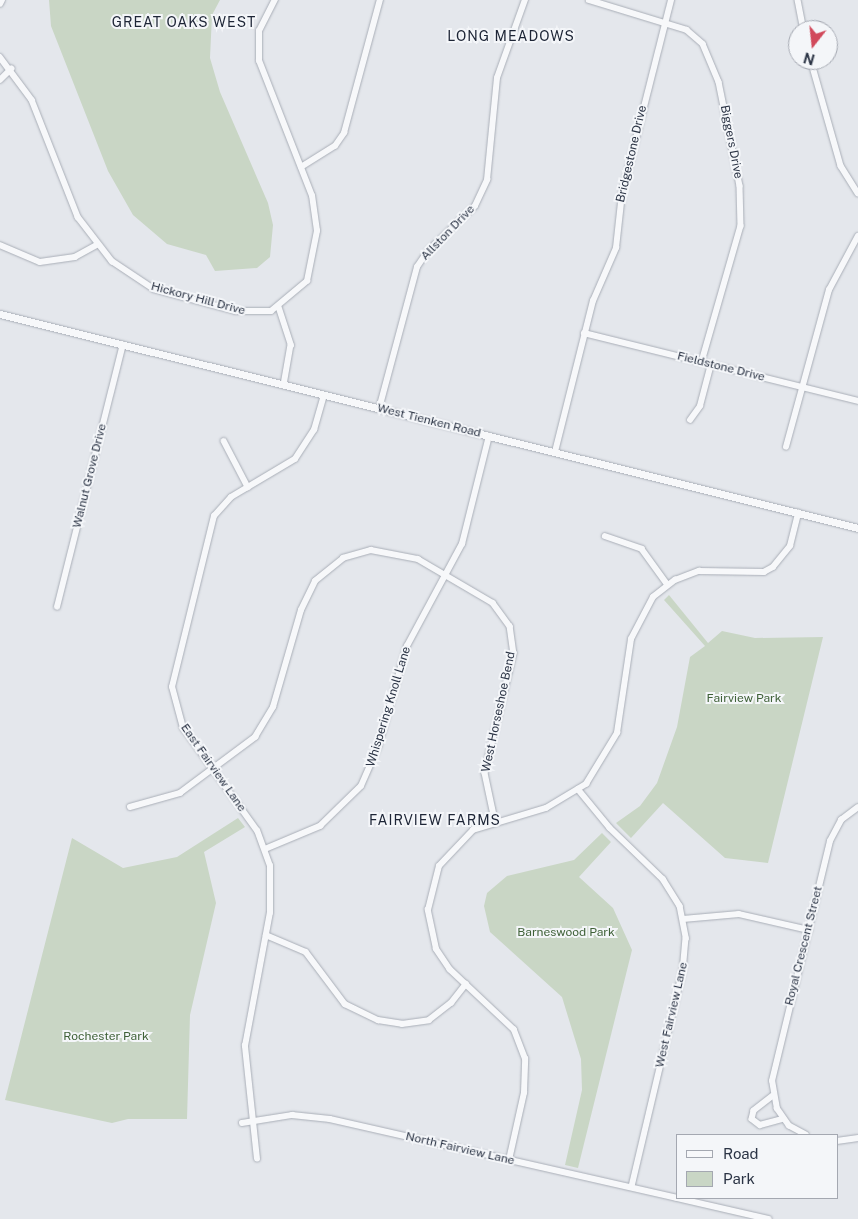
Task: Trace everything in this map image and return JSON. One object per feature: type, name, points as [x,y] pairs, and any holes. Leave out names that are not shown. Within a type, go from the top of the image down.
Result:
[{"type":"street","points":[[0,4],[2,0]]},
{"type":"street","points":[[276,0],[264,15],[256,47],[301,167],[316,217],[314,257],[307,281],[279,307],[291,345],[284,385]]},
{"type":"street","points":[[301,167],[335,146],[344,133],[380,0]]},
{"type":"street","name":"Allston Drive","points":[[379,408],[417,267],[427,252],[476,206],[487,180],[497,78],[525,0]]},
{"type":"street","name":"Biggers Drive","points":[[589,0],[665,21],[696,37],[710,56],[719,82],[741,199],[738,237],[702,362]]},
{"type":"street","name":"Bridgestone Drive","points":[[555,452],[584,333],[616,248],[622,194],[671,0]]},
{"type":"street","points":[[798,0],[802,20]]},
{"type":"street","name":"Hickory Hill Drive","points":[[0,56],[32,100],[78,217],[96,245],[122,270],[154,289],[248,313],[279,307]]},
{"type":"street","points":[[0,80],[11,69]]},
{"type":"street","points":[[814,70],[841,166],[858,193]]},
{"type":"street","points":[[786,447],[828,290],[858,236]]},
{"type":"street","points":[[0,245],[40,262],[75,257],[96,245]]},
{"type":"street","name":"West Tienken Road","points":[[0,314],[858,528]]},
{"type":"street","name":"Fieldstone Drive","points":[[584,333],[858,401]]},
{"type":"street","name":"Walnut Grove Drive","points":[[57,607],[123,345]]},
{"type":"street","points":[[690,420],[702,400],[711,364]]},
{"type":"street","name":"East Fairview Lane","points":[[257,1159],[251,1121],[245,1046],[266,935],[272,888],[265,848],[214,769],[183,728],[172,687],[209,528],[222,506],[248,487],[296,459],[314,430],[324,395]]},
{"type":"street","name":"Whispering Knoll Lane","points":[[265,848],[320,826],[361,786],[378,747],[407,646],[447,577],[462,544],[489,436]]},
{"type":"street","points":[[224,441],[248,487]]},
{"type":"street","points":[[509,1160],[524,1093],[525,1059],[514,1030],[466,984],[436,949],[428,922],[429,897],[439,866],[453,846],[495,820],[546,808],[578,789],[595,772],[617,733],[638,622],[653,597],[668,585],[710,569],[764,572],[790,546],[798,513]]},
{"type":"street","points":[[605,536],[642,549],[668,585]]},
{"type":"street","name":"West Horseshoe Bend","points":[[130,807],[175,795],[214,769],[255,737],[265,723],[282,684],[301,610],[324,570],[343,558],[370,550],[404,554],[493,603],[513,638],[509,681],[485,773],[495,820]]},
{"type":"street","name":"West Fairview Lane","points":[[578,789],[610,828],[664,879],[683,919],[686,955],[632,1187]]},
{"type":"street","name":"Royal Crescent Street","points":[[773,1096],[782,1035],[834,830],[858,807]]},
{"type":"street","points":[[683,919],[739,914],[809,930]]},
{"type":"street","points":[[266,935],[306,952],[344,1004],[378,1020],[402,1024],[429,1020],[451,1003],[466,984]]},
{"type":"street","points":[[783,1119],[760,1125],[752,1118],[754,1111],[773,1096],[783,1119],[805,1134]]},
{"type":"street","name":"North Fairview Lane","points":[[242,1123],[292,1115],[330,1119],[676,1198]]},
{"type":"street","points":[[838,1141],[858,1138]]},
{"type":"street","name":"North Fairview Lane","points":[[681,1199],[769,1219]]},
{"type":"green space","points":[[49,0],[220,0],[212,15],[210,58],[220,92],[268,203],[273,225],[270,257],[257,268],[215,271],[206,255],[167,244],[133,215],[108,171],[51,26]]},
{"type":"green space","name":"Fairview Park","points":[[669,595],[708,643],[722,631],[755,638],[823,637],[768,863],[725,858],[663,803],[631,838],[616,823],[640,806],[657,783],[677,727],[690,657],[705,646],[664,600]]},
{"type":"green space","name":"Rochester Park","points":[[238,818],[245,827],[204,852],[216,903],[190,1015],[187,1119],[128,1119],[112,1123],[5,1100],[72,838],[123,868],[177,857]]},
{"type":"green space","name":"Barneswood Park","points":[[602,833],[611,842],[579,877],[613,908],[632,950],[578,1168],[565,1165],[582,1090],[581,1059],[562,997],[490,932],[484,906],[487,893],[507,876],[574,860]]},
{"type":"district","name":"GREAT OAKS WEST","points":[[184,22]]},
{"type":"district","name":"LONG MEADOWS","points":[[511,36]]},
{"type":"district","name":"FAIRVIEW FARMS","points":[[435,820]]}]
